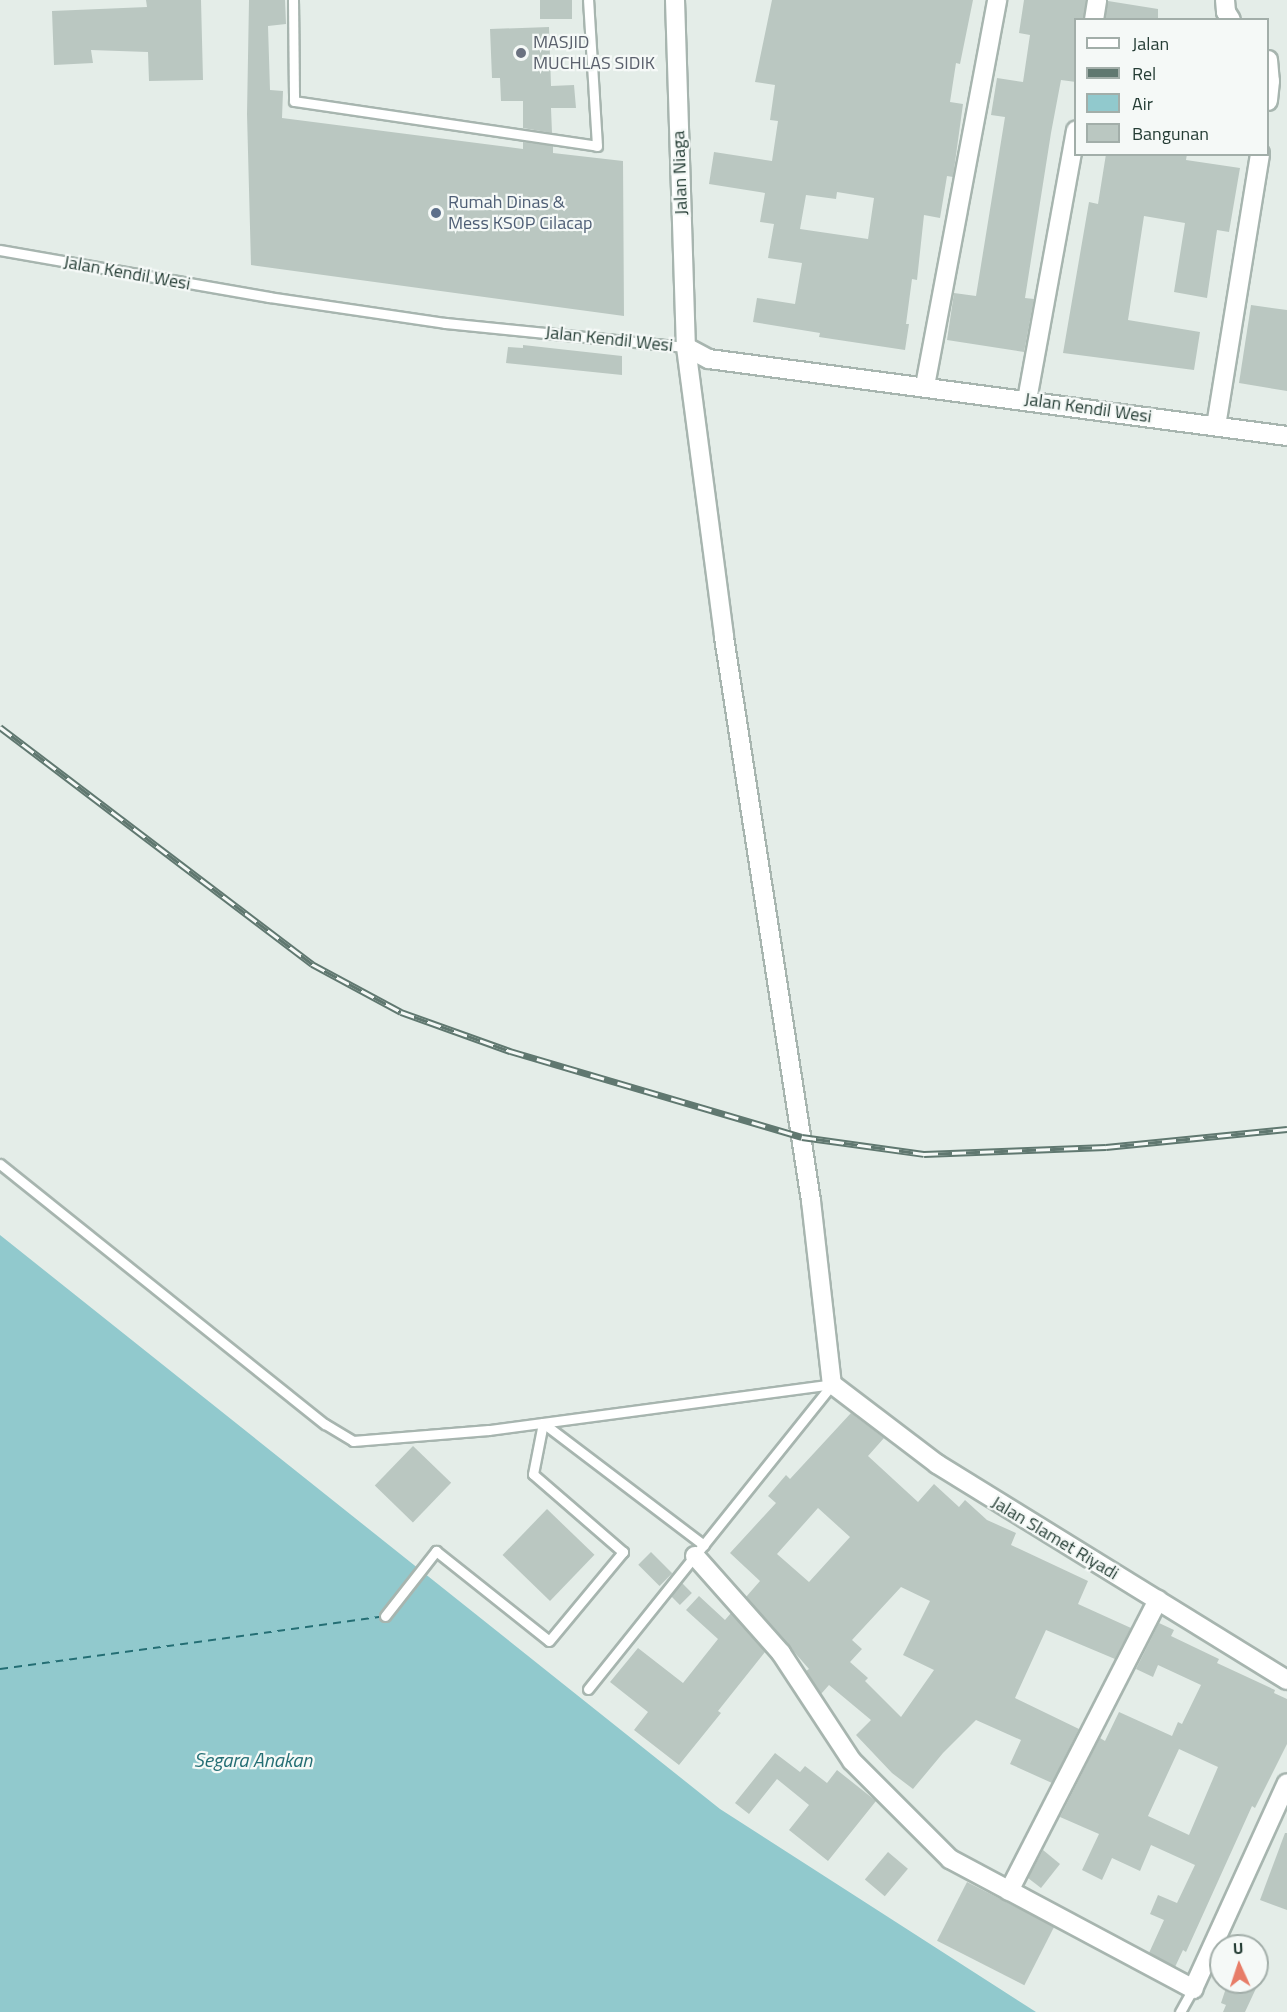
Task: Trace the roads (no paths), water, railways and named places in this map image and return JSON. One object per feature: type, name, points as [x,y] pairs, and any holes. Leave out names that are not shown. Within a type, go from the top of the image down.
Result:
[{"type":"street","name":"Jalan Niaga","points":[[675,0],[686,347],[724,637],[811,1201],[832,1384]]},
{"type":"street","points":[[925,386],[997,0]]},
{"type":"street","points":[[1094,18],[1097,0]]},
{"type":"street","points":[[1225,0],[1226,12],[1230,18]]},
{"type":"street","points":[[1269,70],[1269,91]]},
{"type":"street","points":[[1027,400],[1074,141]]},
{"type":"street","points":[[1216,426],[1260,156]]},
{"type":"street","name":"Jalan Kendil Wesi","points":[[686,347],[709,359],[1287,436]]},
{"type":"street","name":"Jalan Slamet Riyadi","points":[[832,1384],[937,1464],[1287,1680]]},
{"type":"street","points":[[699,1551],[781,1653],[852,1761],[950,1859],[1193,1989],[1287,1783]]},
{"type":"street","points":[[1009,1891],[1158,1600]]},
{"type":"lane","points":[[293,0],[294,101],[597,146],[588,0]]},
{"type":"lane","name":"Jalan Kendil Wesi","points":[[0,250],[258,296],[422,319],[686,347]]},
{"type":"lane","points":[[0,1164],[325,1424],[353,1441],[543,1423],[832,1384]]},
{"type":"lane","points":[[588,1689],[832,1384]]},
{"type":"lane","points":[[543,1423],[699,1551]]},
{"type":"lane","points":[[385,1616],[436,1551],[549,1641],[623,1552],[532,1474],[543,1423]]},
{"type":"lane","points":[[1180,2012],[1193,1989]]},
{"type":"water","name":"Segara Anakan","points":[[0,1235],[720,1809],[1036,2012],[0,2012]]},
{"type":"railway","points":[[0,727],[312,964],[401,1012],[510,1051],[802,1137],[924,1154],[1106,1147],[1287,1129]]},
{"type":"place","name":"MASJID MUCHLAS SIDIK","points":[[521,53]]},
{"type":"place","name":"Rumah Dinas & Mess KSOP Cilacap","points":[[436,213]]}]
